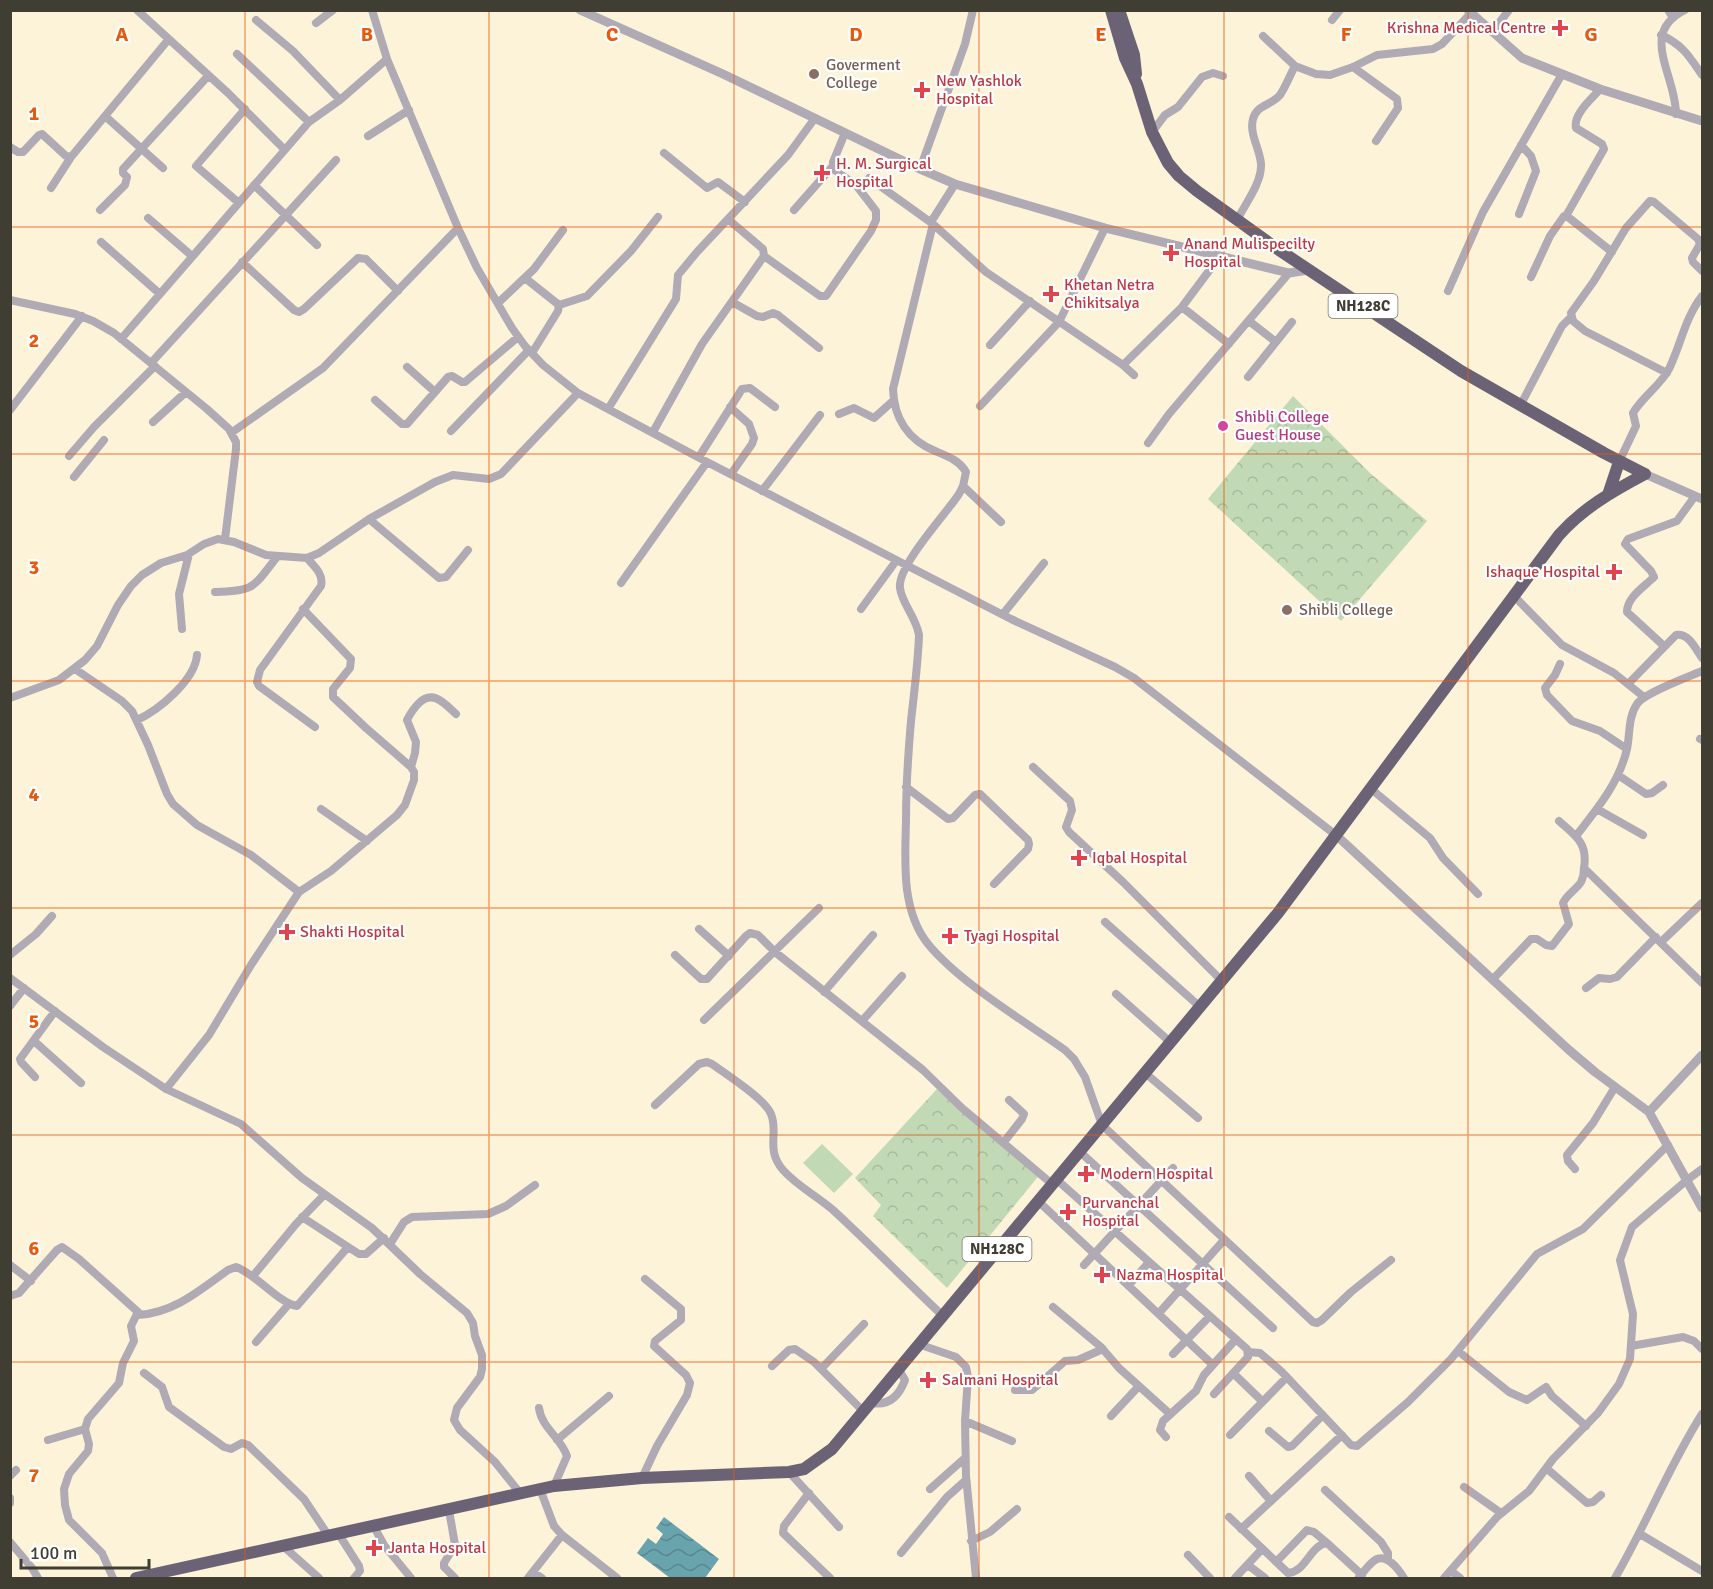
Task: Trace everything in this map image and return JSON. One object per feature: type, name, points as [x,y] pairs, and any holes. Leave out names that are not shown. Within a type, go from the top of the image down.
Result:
[{"type":"highway","name":"NH128C","points":[[1111,10],[1125,58],[1137,84],[1152,132],[1168,163],[1179,176],[1308,270],[1461,371],[1619,462],[1645,474]]},
{"type":"highway","name":"NH128C","points":[[1119,10],[1134,55],[1137,84]]},
{"type":"highway","points":[[1608,495],[1619,462]]},
{"type":"highway","name":"NH128C","points":[[136,1578],[554,1486],[642,1478],[789,1472],[804,1469],[817,1461],[832,1449],[868,1407],[1169,1041],[1278,913],[1559,535],[1574,518],[1645,474]]},
{"type":"street","points":[[136,10],[245,109],[284,150]]},
{"type":"street","points":[[316,23],[333,10]]},
{"type":"street","points":[[372,10],[387,59],[458,228],[518,337],[543,365],[578,393],[703,460],[896,561],[1134,678],[1337,836],[1494,978],[1569,1050],[1649,1112],[1702,1208]]},
{"type":"street","points":[[580,10],[723,74],[920,169],[956,184],[1105,228],[1289,273],[1308,270]]},
{"type":"street","points":[[920,169],[965,44],[973,10]]},
{"type":"street","points":[[1332,21],[1340,10]]},
{"type":"street","points":[[1492,32],[1509,10]]},
{"type":"street","points":[[1668,10],[1673,18]]},
{"type":"street","points":[[1676,114],[1676,103],[1661,48],[1661,35],[1665,25],[1685,10]]},
{"type":"street","points":[[1263,36],[1295,66],[1330,75],[1377,55],[1428,51],[1439,47],[1469,12],[1522,58],[1600,89],[1702,121]]},
{"type":"street","points":[[256,20],[293,51],[340,100]]},
{"type":"street","points":[[1661,35],[1675,41],[1685,50],[1702,75]]},
{"type":"street","points":[[51,188],[70,157],[168,40]]},
{"type":"street","points":[[237,54],[309,122]]},
{"type":"street","points":[[121,339],[309,122],[340,100],[387,59]]},
{"type":"street","points":[[1237,220],[1261,171],[1259,153],[1252,130],[1255,113],[1260,107],[1279,96],[1295,66]]},
{"type":"street","points":[[1353,67],[1397,99],[1398,108],[1376,141]]},
{"type":"street","points":[[1152,132],[1165,115],[1178,107],[1202,77],[1209,73],[1223,76]]},
{"type":"street","points":[[1448,291],[1483,212],[1562,74]]},
{"type":"street","points":[[100,210],[125,185],[127,177],[123,169],[208,76]]},
{"type":"street","points":[[1531,277],[1550,236],[1587,183],[1604,149],[1602,144],[1576,128],[1575,124],[1577,117],[1600,89]]},
{"type":"street","points":[[239,203],[196,166],[245,109]]},
{"type":"street","points":[[368,136],[409,110]]},
{"type":"street","points":[[105,116],[163,168]]},
{"type":"street","points":[[608,409],[676,299],[678,275],[789,155],[815,118]]},
{"type":"street","points":[[794,210],[833,166],[845,133]]},
{"type":"street","points":[[10,147],[23,152],[42,134],[70,157]]},
{"type":"street","points":[[1519,214],[1536,171],[1531,156],[1521,145]]},
{"type":"street","points":[[664,153],[705,187],[710,188],[718,182],[745,202]]},
{"type":"street","points":[[69,456],[153,365],[285,213],[336,160]]},
{"type":"street","points":[[764,256],[820,296],[826,296],[829,293],[875,225],[877,216],[876,211],[859,188],[837,172],[833,166]]},
{"type":"street","points":[[869,178],[933,224],[986,272],[1123,365],[1134,375]]},
{"type":"street","points":[[956,184],[931,222],[933,224],[894,389],[896,410],[909,434],[921,444],[948,457],[963,467],[966,472],[963,486],[952,505],[906,566],[901,577],[900,591],[917,624],[919,635],[906,787],[906,881],[909,902],[920,932],[938,954],[965,977],[1065,1050],[1086,1077],[1102,1125],[1314,1323],[1322,1320],[1391,1260]]},
{"type":"street","points":[[254,185],[317,245]]},
{"type":"street","points":[[1520,406],[1562,326],[1571,317],[1575,307],[1594,281],[1626,228],[1647,203],[1653,201],[1698,239],[1700,244],[1692,258],[1702,271]]},
{"type":"street","points":[[1566,216],[1612,252]]},
{"type":"street","points":[[559,305],[587,296],[631,251],[658,217]]},
{"type":"street","points":[[148,218],[192,256]]},
{"type":"street","points":[[653,432],[702,344],[764,256],[763,249],[729,220]]},
{"type":"street","points":[[231,433],[323,368],[458,228]]},
{"type":"street","points":[[981,405],[1059,322],[1105,228]]},
{"type":"street","points":[[498,303],[534,269],[563,230]]},
{"type":"street","points":[[101,242],[160,294]]},
{"type":"street","points":[[1123,365],[1182,308],[1220,256]]},
{"type":"street","points":[[242,262],[299,312],[358,258],[366,259],[398,291]]},
{"type":"street","points":[[1148,443],[1168,414],[1289,273]]},
{"type":"street","points":[[525,278],[559,305]]},
{"type":"street","points":[[1619,462],[1636,426],[1633,413],[1667,373],[1676,355],[1687,320],[1702,296]]},
{"type":"street","points":[[10,300],[82,316],[104,327],[207,409],[231,433],[236,442],[236,449],[225,539]]},
{"type":"street","points":[[732,302],[757,316],[773,313],[778,315],[819,348]]},
{"type":"street","points":[[990,345],[1030,302]]},
{"type":"street","points":[[451,431],[530,352],[559,305]]},
{"type":"street","points":[[1182,308],[1229,344]]},
{"type":"street","points":[[10,410],[82,316]]},
{"type":"street","points":[[1571,317],[1585,331],[1667,373]]},
{"type":"street","points":[[1249,321],[1276,342]]},
{"type":"street","points":[[1248,377],[1292,322]]},
{"type":"street","points":[[375,400],[405,424],[410,422],[450,376],[462,382],[467,381],[518,337]]},
{"type":"street","points":[[407,367],[435,392]]},
{"type":"street","points":[[621,583],[703,460],[730,407],[742,389],[748,387],[775,407]]},
{"type":"street","points":[[153,422],[186,392]]},
{"type":"street","points":[[10,698],[49,685],[75,669],[92,654],[114,610],[131,586],[142,575],[161,563],[189,554],[212,540],[225,539],[266,555],[307,558],[319,553],[408,495],[447,477],[459,475],[489,479],[501,474],[578,393]]},
{"type":"street","points":[[839,414],[854,408],[874,418],[894,400]]},
{"type":"street","points":[[730,407],[749,424],[754,438],[731,474]]},
{"type":"street","points":[[762,491],[820,415]]},
{"type":"street","points":[[84,438],[96,449]]},
{"type":"street","points":[[74,477],[104,440]]},
{"type":"street","points":[[1645,474],[1699,498],[1677,521],[1631,537],[1625,544],[1651,570],[1654,577],[1631,599],[1627,612],[1664,646]]},
{"type":"street","points":[[963,486],[1001,522]]},
{"type":"street","points":[[369,519],[439,578],[446,577],[468,550]]},
{"type":"street","points":[[182,629],[179,594],[189,554]]},
{"type":"street","points":[[215,591],[239,591],[252,587],[277,556]]},
{"type":"street","points":[[307,558],[320,573],[322,582],[260,670],[257,682],[259,686],[315,727]]},
{"type":"street","points":[[861,609],[896,561]]},
{"type":"street","points":[[1003,614],[1044,563]]},
{"type":"street","points":[[1514,596],[1562,645],[1595,662],[1644,697]]},
{"type":"street","points":[[166,1089],[209,1035],[299,892],[331,871],[405,806],[414,780],[411,767],[333,697],[333,689],[350,668],[351,659],[303,609]]},
{"type":"street","points":[[1628,684],[1674,636],[1680,634],[1687,637],[1702,658]]},
{"type":"street","points":[[137,720],[157,709],[185,681],[192,672],[197,655]]},
{"type":"street","points":[[1560,664],[1556,675],[1545,688],[1547,695],[1575,723],[1600,731],[1627,749]]},
{"type":"street","points":[[75,669],[127,705],[137,720],[173,804],[197,825],[250,855],[299,892]]},
{"type":"street","points":[[1576,836],[1597,809],[1618,775],[1627,749],[1630,723],[1636,704],[1644,697],[1702,671]]},
{"type":"street","points":[[411,767],[416,742],[407,720],[418,704],[432,696],[441,700],[456,714]]},
{"type":"street","points":[[1033,767],[1070,801],[1072,810],[1067,824],[1069,832],[1123,882],[1221,980]]},
{"type":"street","points":[[1618,775],[1646,794],[1652,793],[1662,785]]},
{"type":"street","points":[[906,787],[948,819],[953,818],[975,795],[980,794],[1028,840],[1028,849],[994,884]]},
{"type":"street","points":[[1370,788],[1430,838],[1443,858],[1478,894]]},
{"type":"street","points":[[321,809],[367,841]]},
{"type":"street","points":[[1597,809],[1643,835]]},
{"type":"street","points":[[1494,978],[1531,939],[1537,939],[1545,945],[1552,946],[1568,929],[1569,919],[1563,903],[1581,882],[1584,848],[1576,836],[1559,820]]},
{"type":"street","points":[[1584,868],[1702,983]]},
{"type":"street","points":[[1586,988],[1599,978],[1617,977],[1702,903]]},
{"type":"street","points":[[704,1020],[819,908]]},
{"type":"street","points":[[10,955],[36,934],[52,916]]},
{"type":"street","points":[[1105,922],[1199,1006]]},
{"type":"street","points":[[699,929],[729,956]]},
{"type":"street","points":[[675,955],[704,980],[711,976],[750,933],[758,935],[775,952],[923,1070],[963,1108],[1114,1232],[1248,1352],[1256,1352],[1264,1356],[1353,1446],[1361,1444],[1408,1402],[1458,1351],[1538,1254],[1582,1229],[1668,1145]]},
{"type":"street","points":[[824,992],[873,934]]},
{"type":"street","points":[[862,1021],[902,976]]},
{"type":"street","points":[[10,978],[166,1089],[241,1124],[324,1195],[359,1217],[420,1274],[467,1313],[474,1323],[475,1336],[482,1355],[482,1370],[480,1377],[457,1408],[454,1420],[460,1430],[495,1462],[520,1493]]},
{"type":"street","points":[[10,1006],[24,988]]},
{"type":"street","points":[[1116,993],[1169,1041]]},
{"type":"street","points":[[34,1077],[20,1059],[55,1011]]},
{"type":"street","points":[[34,1041],[81,1083]]},
{"type":"street","points":[[1649,1112],[1702,1055]]},
{"type":"street","points":[[655,1105],[699,1064],[707,1062],[712,1064],[760,1100],[770,1112],[773,1118],[773,1150],[783,1170],[831,1208],[942,1315]]},
{"type":"street","points":[[1144,1072],[1198,1118]]},
{"type":"street","points":[[1575,1169],[1568,1161],[1567,1155],[1593,1123],[1615,1087]]},
{"type":"street","points":[[1004,1142],[1024,1114],[1009,1100]]},
{"type":"street","points":[[1079,1151],[1273,1328]]},
{"type":"street","points":[[1084,1265],[1173,1168]]},
{"type":"street","points":[[1444,1578],[1501,1514],[1529,1491],[1546,1468],[1609,1399],[1619,1384],[1626,1370],[1631,1346],[1633,1314],[1620,1260],[1632,1227],[1702,1169]]},
{"type":"street","points":[[302,1217],[363,1255],[387,1241],[404,1222],[412,1217],[488,1214],[506,1206],[534,1185]]},
{"type":"street","points":[[253,1276],[302,1217],[324,1195]]},
{"type":"street","points":[[1038,1201],[1213,1365]]},
{"type":"street","points":[[1159,1313],[1224,1240]]},
{"type":"street","points":[[113,1578],[102,1553],[69,1520],[64,1505],[64,1489],[69,1474],[89,1447],[85,1429],[88,1419],[119,1383],[123,1363],[134,1341],[130,1326],[138,1315],[152,1314],[173,1307],[233,1268],[240,1268],[253,1276],[290,1304],[294,1306],[301,1304],[348,1247]]},
{"type":"street","points":[[10,1296],[19,1293],[57,1250],[65,1248],[136,1308],[138,1315]]},
{"type":"street","points":[[1129,1285],[1149,1262]]},
{"type":"street","points":[[10,1265],[31,1281]]},
{"type":"street","points":[[642,1478],[657,1446],[687,1395],[690,1383],[686,1375],[654,1346],[655,1341],[681,1320],[681,1309],[645,1279]]},
{"type":"street","points":[[256,1342],[290,1304]]},
{"type":"street","points":[[1053,1307],[1102,1348],[1119,1368],[1170,1414]]},
{"type":"street","points":[[1173,1354],[1210,1316]]},
{"type":"street","points":[[821,1370],[864,1324]]},
{"type":"street","points":[[1631,1346],[1683,1337],[1694,1341],[1702,1349]]},
{"type":"street","points":[[1166,1437],[1160,1427],[1163,1421],[1196,1391],[1204,1376],[1236,1339]]},
{"type":"street","points":[[918,1344],[956,1357],[966,1367],[969,1387],[965,1421],[965,1458],[975,1578]]},
{"type":"street","points":[[772,1366],[792,1348],[801,1352],[868,1407]]},
{"type":"street","points":[[1015,1390],[1032,1390],[1065,1361],[1078,1360],[1102,1348]]},
{"type":"street","points":[[1458,1351],[1509,1392],[1521,1398],[1527,1400],[1546,1387],[1552,1396],[1586,1426]]},
{"type":"street","points":[[1214,1394],[1248,1357],[1248,1352]]},
{"type":"street","points":[[144,1373],[162,1387],[169,1407],[224,1447],[231,1449],[240,1443],[248,1445],[304,1499],[359,1566],[358,1577]]},
{"type":"street","points":[[1233,1373],[1262,1401]]},
{"type":"street","points":[[1230,1435],[1287,1377]]},
{"type":"street","points":[[1111,1416],[1139,1386]]},
{"type":"street","points":[[557,1440],[609,1396]]},
{"type":"street","points":[[539,1408],[541,1418],[567,1456],[554,1486]]},
{"type":"street","points":[[1615,1578],[1640,1534],[1679,1453],[1702,1414]]},
{"type":"street","points":[[1269,1431],[1288,1447],[1292,1446],[1323,1415]]},
{"type":"street","points":[[965,1421],[1012,1441]]},
{"type":"street","points":[[48,1440],[85,1429]]},
{"type":"street","points":[[1241,1528],[1342,1435]]},
{"type":"street","points":[[930,1489],[965,1458]]},
{"type":"street","points":[[1546,1468],[1587,1503],[1593,1502],[1601,1495]]},
{"type":"street","points":[[789,1472],[839,1527]]},
{"type":"street","points":[[1248,1476],[1271,1501]]},
{"type":"street","points":[[901,1553],[947,1497],[966,1480]]},
{"type":"street","points":[[1464,1487],[1501,1514]]},
{"type":"street","points":[[540,1489],[550,1520],[562,1535],[617,1578]]},
{"type":"street","points":[[1326,1490],[1381,1542],[1388,1553],[1388,1560]]},
{"type":"street","points":[[808,1493],[784,1526],[783,1533],[830,1578]]},
{"type":"street","points":[[971,1540],[990,1532],[1017,1509]]},
{"type":"street","points":[[449,1510],[455,1545],[444,1567],[454,1578]]},
{"type":"street","points":[[1229,1517],[1285,1571],[1292,1573],[1296,1572],[1320,1544],[1327,1543]]},
{"type":"street","points":[[373,1525],[384,1545],[411,1578]]},
{"type":"street","points":[[1276,1562],[1307,1530],[1314,1532],[1327,1543],[1360,1577],[1378,1558],[1388,1560],[1404,1578]]},
{"type":"street","points":[[1640,1534],[1702,1571]]},
{"type":"street","points":[[542,1578],[531,1575],[562,1535]]},
{"type":"street","points":[[10,1542],[38,1578]]},
{"type":"street","points":[[284,1546],[319,1578]]},
{"type":"street","points":[[1235,1578],[1262,1549]]},
{"type":"street","points":[[1188,1556],[1210,1578]]},
{"type":"street","points":[[1248,1565],[1264,1578]]},
{"type":"street","points":[[1451,1571],[1460,1578]]},
{"type":"green space","points":[[1293,396],[1370,473],[1427,521],[1341,621],[1208,499]]},
{"type":"green space","points":[[937,1089],[1041,1173],[947,1288],[873,1216],[881,1205],[855,1178]]},
{"type":"green space","points":[[822,1144],[853,1174],[834,1193],[803,1163]]},
{"type":"water","points":[[664,1517],[719,1559],[705,1578],[670,1578],[637,1553],[648,1538],[656,1544],[663,1534],[656,1528]]},
{"type":"place","name":"Krishna Medical Centre","points":[[1560,28]]},
{"type":"place","name":"Goverment College","points":[[814,74]]},
{"type":"place","name":"New Yashlok Hospital","points":[[922,90]]},
{"type":"place","name":"H. M. Surgical Hospital","points":[[822,173]]},
{"type":"place","name":"Anand Mulispecilty Hospital","points":[[1171,253]]},
{"type":"place","name":"Khetan Netra Chikitsalya","points":[[1051,294]]},
{"type":"place","name":"Shibli College Guest House","points":[[1223,426]]},
{"type":"place","name":"Ishaque Hospital","points":[[1614,572]]},
{"type":"place","name":"Shibli College","points":[[1287,610]]},
{"type":"place","name":"Iqbal Hospital","points":[[1079,858]]},
{"type":"place","name":"Shakti Hospital","points":[[287,932]]},
{"type":"place","name":"Tyagi Hospital","points":[[950,936]]},
{"type":"place","name":"Modern Hospital","points":[[1086,1174]]},
{"type":"place","name":"Purvanchal Hospital","points":[[1068,1212]]},
{"type":"place","name":"Nazma Hospital","points":[[1102,1275]]},
{"type":"place","name":"Salmani Hospital","points":[[928,1380]]},
{"type":"place","name":"Janta Hospital","points":[[374,1548]]}]
